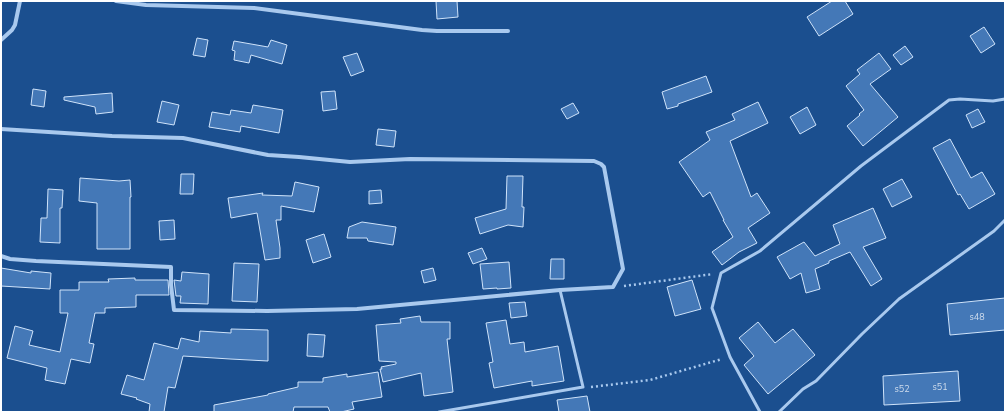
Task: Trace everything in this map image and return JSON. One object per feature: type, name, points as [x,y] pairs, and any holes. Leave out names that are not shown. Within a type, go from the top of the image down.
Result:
[{"type":"street","points":[[1,40],[12,30],[15,25],[20,1]]},
{"type":"street","points":[[116,1],[146,5],[254,8],[422,30],[508,31]]},
{"type":"street","points":[[1,130],[183,138],[268,155],[350,162],[410,159],[594,161],[604,167],[623,268],[613,287],[560,290],[357,309],[267,311],[174,310],[171,285],[171,267],[36,261],[10,259],[1,256]]},
{"type":"lane","points":[[760,412],[730,357],[712,308],[721,273],[760,251],[861,166],[949,100],[960,99],[993,101],[1005,99]]},
{"type":"lane","points":[[779,412],[803,389],[816,381],[899,299],[994,231],[1005,220]]},
{"type":"lane","points":[[439,412],[583,387],[560,290]]},
{"type":"path","points":[[613,287],[721,273]]},
{"type":"path","points":[[583,387],[650,380],[730,357]]},
{"type":"building","points":[[436,1],[457,1],[458,17],[437,19]]},
{"type":"building","points":[[832,1],[845,1],[853,14],[819,36],[807,17]]},
{"type":"building","points":[[984,27],[995,44],[981,53],[970,36]]},
{"type":"building","points":[[197,38],[208,40],[205,57],[193,55]]},
{"type":"building","points":[[271,40],[287,45],[282,64],[251,55],[249,63],[234,60],[235,51],[232,50],[234,41],[268,47]]},
{"type":"building","points":[[905,46],[913,57],[901,65],[893,55]]},
{"type":"building","points":[[357,53],[364,71],[351,76],[343,57]]},
{"type":"building","points":[[879,53],[891,69],[870,84],[898,117],[863,146],[847,126],[864,110],[846,86],[860,74],[857,70]]},
{"type":"building","points":[[706,76],[712,92],[667,109],[662,92]]},
{"type":"building","points":[[33,89],[46,91],[44,107],[31,105]]},
{"type":"building","points":[[335,91],[337,109],[323,111],[321,92]]},
{"type":"building","points":[[112,93],[113,112],[96,114],[95,107],[64,100],[64,97]]},
{"type":"building","points":[[162,101],[179,105],[174,125],[157,122]]},
{"type":"building","points":[[758,102],[768,123],[730,141],[751,197],[757,193],[770,213],[748,228],[757,243],[739,252],[722,265],[712,252],[733,237],[710,192],[703,197],[679,162],[710,140],[706,132],[735,120],[732,114]]},
{"type":"building","points":[[573,103],[579,113],[567,119],[561,109]]},
{"type":"building","points":[[253,105],[283,110],[279,133],[241,126],[240,132],[209,127],[212,112],[230,115],[231,110],[251,113]]},
{"type":"building","points":[[807,107],[816,125],[800,134],[790,117]]},
{"type":"building","points":[[978,109],[985,122],[972,128],[966,115]]},
{"type":"building","points":[[378,129],[396,131],[394,147],[376,145]]},
{"type":"building","points":[[950,139],[971,178],[982,172],[995,194],[969,209],[960,194],[958,195],[933,148]]},
{"type":"building","points":[[181,174],[194,174],[193,194],[180,194]]},
{"type":"building","points":[[507,176],[523,176],[523,227],[508,225],[480,234],[475,218],[506,209]]},
{"type":"building","points":[[80,178],[119,181],[130,180],[130,249],[97,249],[97,203],[79,201]]},
{"type":"building","points":[[902,179],[912,197],[892,207],[883,189]]},
{"type":"building","points":[[295,182],[319,187],[314,212],[281,206],[281,220],[276,220],[280,258],[265,260],[257,213],[231,218],[228,198],[263,193],[262,195],[292,196]]},
{"type":"building","points":[[48,189],[63,190],[62,208],[60,208],[60,243],[40,242],[41,218],[47,218]]},
{"type":"building","points":[[381,190],[382,203],[369,204],[369,191]]},
{"type":"building","points":[[873,208],[886,238],[863,247],[882,279],[871,286],[850,252],[815,269],[820,289],[806,293],[801,273],[790,279],[777,257],[804,242],[815,256],[840,244],[833,225]]},
{"type":"building","points":[[174,220],[175,239],[160,240],[159,221]]},
{"type":"building","points":[[362,222],[396,227],[393,245],[368,241],[367,238],[347,238],[349,227]]},
{"type":"building","points":[[324,234],[331,257],[313,263],[306,240]]},
{"type":"building","points":[[482,248],[487,259],[473,264],[468,253]]},
{"type":"building","points":[[551,259],[564,259],[564,279],[550,279]]},
{"type":"building","points":[[509,262],[511,288],[483,289],[480,264]]},
{"type":"building","points":[[234,263],[259,264],[257,302],[232,301]]},
{"type":"building","points":[[1,268],[31,273],[31,271],[51,273],[50,289],[1,286]]},
{"type":"building","points":[[433,268],[436,280],[424,283],[421,271]]},
{"type":"building","points":[[182,272],[209,274],[208,304],[180,303],[181,296],[176,296],[174,280],[181,281]]},
{"type":"building","points":[[135,278],[135,280],[168,280],[169,295],[136,295],[136,307],[105,308],[105,313],[95,313],[89,343],[94,344],[90,363],[71,359],[65,384],[45,380],[47,368],[7,358],[15,326],[33,331],[29,345],[60,352],[68,313],[60,313],[60,290],[79,290],[79,282],[109,282],[108,279]]},
{"type":"building","points":[[692,280],[701,309],[675,316],[667,287]]},
{"type":"building","points":[[1005,298],[1005,330],[950,335],[947,304]]},
{"type":"building","points":[[525,302],[527,316],[511,318],[509,303]]},
{"type":"building","points":[[420,316],[421,322],[450,322],[450,339],[447,339],[453,392],[424,396],[421,373],[383,382],[380,369],[382,369],[381,367],[396,364],[396,362],[379,361],[376,325],[401,323],[400,319]]},
{"type":"building","points":[[506,320],[510,344],[524,342],[525,352],[558,346],[564,381],[532,386],[532,381],[494,388],[489,363],[493,362],[486,323]]},
{"type":"building","points":[[758,322],[775,343],[793,329],[815,355],[768,394],[744,365],[754,356],[739,338]]},
{"type":"building","points":[[231,329],[268,330],[268,361],[183,356],[175,388],[168,387],[164,412],[149,412],[150,404],[136,399],[137,398],[121,394],[127,375],[144,380],[154,343],[178,349],[181,338],[199,342],[200,331],[231,333]]},
{"type":"building","points":[[308,334],[325,335],[323,357],[307,356]]},
{"type":"building","points":[[958,371],[960,401],[884,405],[883,376]]},
{"type":"building","points":[[378,372],[382,397],[352,402],[354,409],[341,412],[330,412],[328,407],[294,407],[293,412],[214,412],[214,405],[268,395],[298,387],[298,382],[323,382],[323,378],[347,374],[347,377]]},
{"type":"building","points":[[587,396],[590,412],[559,412],[557,400]]}]
